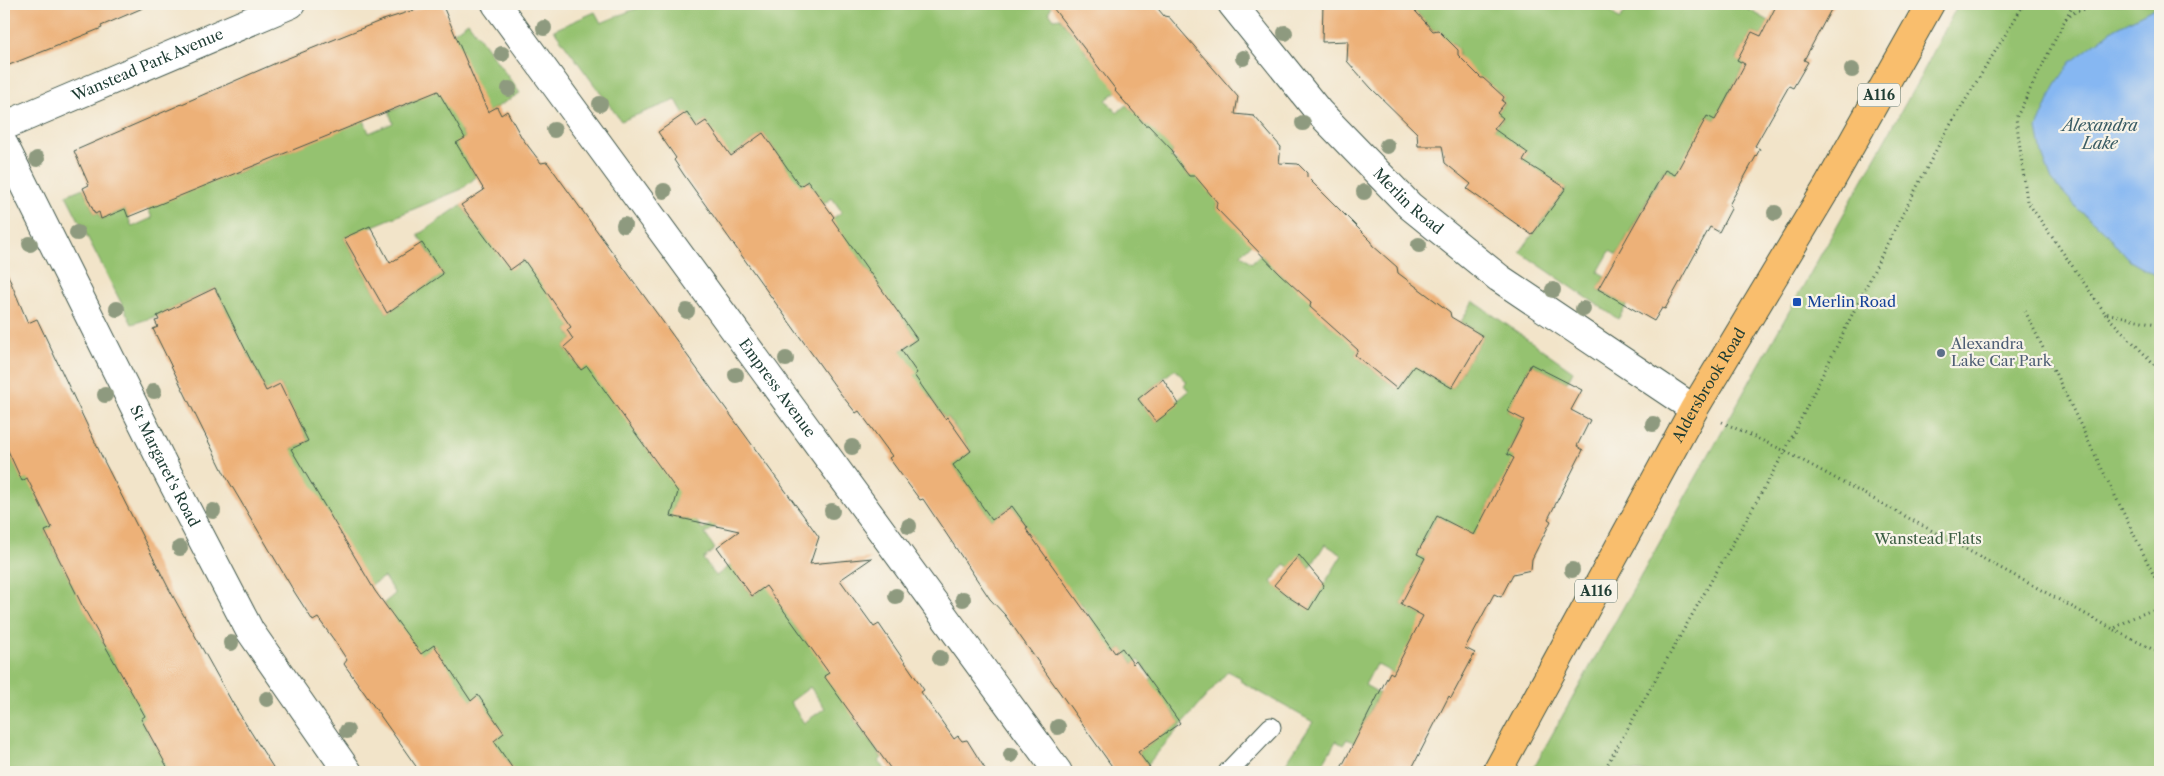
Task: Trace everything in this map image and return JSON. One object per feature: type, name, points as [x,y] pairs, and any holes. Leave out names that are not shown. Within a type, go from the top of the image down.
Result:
[{"type":"main road","name":"Aldersbrook Road","points":[[1497,772],[1694,409],[1828,186],[1930,4]]},
{"type":"street","name":"Wanstead Park Avenue","points":[[4,126],[291,4]]},
{"type":"street","name":"Empress Avenue","points":[[496,4],[1058,772]]},
{"type":"street","name":"Merlin Road","points":[[1232,4],[1319,112],[1410,206],[1499,278],[1694,409]]},
{"type":"street","name":"St Margaret's Road","points":[[4,145],[164,466],[250,631],[348,772]]},
{"type":"lane","points":[[1228,772],[1271,727]]},
{"type":"path","points":[[1604,772],[1785,451],[1886,246],[1943,137],[2024,4]]},
{"type":"path","points":[[2073,4],[2016,118],[2027,201],[2105,313],[2160,370]]},
{"type":"path","points":[[2063,21],[2076,11],[2112,4]]},
{"type":"path","points":[[2025,311],[2160,588]]},
{"type":"path","points":[[2105,313],[2160,325]]},
{"type":"path","points":[[1694,409],[1785,451],[2113,630],[2160,653]]},
{"type":"path","points":[[2113,630],[2132,618],[2160,607]]},
{"type":"green space","points":[[647,4],[1049,4],[1051,7],[1049,12],[1054,19],[1060,18],[1071,32],[1074,30],[1086,45],[1084,50],[1089,56],[1094,55],[1097,59],[1096,64],[1101,71],[1148,65],[1106,100],[1117,113],[1126,105],[1132,111],[1137,110],[1141,114],[1139,119],[1145,125],[1151,125],[1173,151],[1171,156],[1176,162],[1182,161],[1185,165],[1184,170],[1189,176],[1236,166],[1209,192],[1217,202],[1216,208],[1222,213],[1281,214],[1241,254],[1251,263],[1264,251],[1263,257],[1268,262],[1273,262],[1276,265],[1275,270],[1282,276],[1287,276],[1324,315],[1324,320],[1331,327],[1374,327],[1355,355],[1397,389],[1412,369],[1406,364],[1436,358],[1427,374],[1452,388],[1483,336],[1461,322],[1473,301],[1573,371],[1567,382],[1531,364],[1507,411],[1524,420],[1507,454],[1518,460],[1505,477],[1488,506],[1479,538],[1437,516],[1417,553],[1425,558],[1401,604],[1423,616],[1440,698],[1376,664],[1365,685],[1379,693],[1359,733],[1386,748],[1381,757],[1347,739],[1343,745],[1336,741],[1318,772],[1280,772],[1313,722],[1240,681],[1241,678],[1228,671],[1141,772],[1136,772],[1146,763],[1138,752],[1180,723],[1172,711],[1158,721],[1134,692],[1152,679],[1139,660],[1133,664],[1122,648],[1114,653],[1074,632],[1092,619],[1080,602],[1075,605],[1029,533],[979,568],[976,565],[1028,528],[1012,506],[992,520],[953,465],[971,451],[963,439],[908,477],[942,445],[959,433],[948,417],[945,419],[929,395],[913,406],[901,351],[917,339],[898,313],[849,309],[880,287],[860,258],[822,226],[842,212],[832,198],[824,204],[808,181],[767,209],[788,169],[763,133],[728,158],[706,121],[697,127],[687,112],[684,114],[676,100],[621,121],[554,30],[595,12],[601,23]],"holes":[[[1175,369],[1187,382],[1184,385],[1189,391],[1177,401],[1178,404],[1156,422],[1138,399]],[[1325,544],[1342,555],[1309,609],[1290,598],[1271,582],[1285,564],[1290,567],[1300,555],[1310,568]]]},
{"type":"green space","points":[[1414,4],[1605,4],[1619,20],[1631,4],[1739,4],[1769,21],[1761,36],[1752,32],[1737,59],[1745,64],[1715,120],[1707,116],[1682,180],[1664,170],[1617,255],[1610,251],[1598,272],[1605,276],[1598,290],[1627,305],[1618,319],[1520,252],[1566,189],[1522,161],[1528,153],[1486,138],[1503,119],[1497,113],[1505,104],[1502,101],[1504,97],[1496,90],[1489,89],[1490,84],[1483,78],[1478,79],[1458,55],[1458,49],[1452,43],[1447,44],[1444,41],[1444,35],[1439,30],[1433,31],[1413,8]]},
{"type":"green space","name":"Wanstead Flats","points":[[1958,4],[2160,4],[2160,772],[1531,772],[1922,74]]},
{"type":"green space","points":[[468,22],[520,93],[460,129],[465,138],[457,143],[476,177],[462,189],[344,238],[387,313],[443,274],[418,235],[461,205],[488,241],[514,223],[533,254],[582,319],[567,330],[573,339],[564,347],[581,370],[588,364],[657,463],[699,483],[676,500],[673,509],[680,518],[689,520],[693,517],[703,530],[770,482],[772,485],[705,534],[715,549],[703,559],[716,576],[748,553],[738,576],[752,596],[801,560],[779,603],[805,640],[871,707],[854,719],[882,758],[879,761],[887,772],[515,772],[504,756],[479,772],[469,758],[504,733],[478,696],[456,711],[444,661],[434,645],[418,657],[384,603],[395,594],[384,577],[369,586],[271,459],[308,441],[280,384],[266,391],[248,354],[224,366],[240,339],[215,288],[157,316],[132,324],[66,195],[83,188],[95,214],[99,212],[101,219],[125,209],[132,227],[152,218],[140,189],[225,158],[232,175],[364,120],[369,133],[393,123],[389,112],[417,100],[409,80],[454,32]],"holes":[[[810,687],[825,708],[804,723],[790,702]]]},
{"type":"green space","points":[[4,442],[22,480],[40,472],[65,522],[45,532],[91,621],[133,694],[163,706],[141,719],[157,749],[201,768],[194,772],[4,772]]},
{"type":"water","name":"Alexandra Lake","points":[[2160,5],[2160,278],[2130,261],[2103,230],[2079,210],[2052,180],[2042,154],[2037,128],[2056,84],[2071,62],[2114,29]]},
{"type":"building","points":[[4,4],[152,4],[101,26],[102,28],[4,67]]},
{"type":"building","points":[[433,4],[442,4],[488,112],[497,107],[501,115],[507,111],[522,138],[541,163],[547,162],[819,537],[810,564],[872,558],[840,580],[874,627],[879,624],[924,690],[921,692],[954,739],[958,736],[962,741],[967,740],[987,772],[893,772],[824,676],[829,673],[766,586],[752,596],[717,547],[739,531],[671,516],[678,492],[587,366],[581,370],[564,347],[573,339],[567,330],[571,327],[524,260],[510,270],[461,205],[484,190],[456,143],[465,138],[438,91],[128,217],[125,209],[101,219],[99,212],[95,214],[83,188],[89,185],[74,151],[276,63],[380,21]]},
{"type":"building","points":[[1050,4],[1154,4],[1164,16],[1169,17],[1238,97],[1235,114],[1254,116],[1281,147],[1279,163],[1298,164],[1307,173],[1307,177],[1372,242],[1372,245],[1397,267],[1398,273],[1450,312],[1451,317],[1483,336],[1452,388],[1414,366],[1397,389],[1355,355],[1358,350],[1310,307],[1311,302],[1280,274],[1216,208],[1217,202],[1195,176],[1189,176],[1172,154],[1173,151],[1148,125],[1145,125],[1115,91]]},
{"type":"building","points":[[1323,4],[1409,4],[1433,31],[1438,30],[1458,50],[1458,55],[1481,78],[1504,97],[1502,101],[1505,103],[1497,113],[1503,118],[1494,129],[1528,153],[1523,161],[1566,188],[1532,235],[1467,189],[1471,184],[1445,163],[1442,146],[1418,146],[1417,133],[1371,88],[1347,61],[1348,41],[1322,42]]},
{"type":"building","points":[[1777,4],[1834,4],[1804,60],[1808,62],[1793,88],[1789,86],[1755,146],[1760,149],[1729,205],[1732,207],[1719,232],[1710,227],[1665,309],[1662,308],[1654,321],[1598,289],[1665,170],[1675,175],[1707,116],[1715,120],[1745,64],[1737,60],[1752,32],[1761,36]]},
{"type":"building","points":[[687,112],[697,127],[706,121],[731,156],[763,133],[800,186],[808,181],[834,217],[832,219],[917,339],[901,350],[917,373],[914,375],[945,419],[947,417],[971,451],[953,465],[992,520],[1012,506],[1028,528],[1026,529],[1115,653],[1122,648],[1133,664],[1136,661],[1180,723],[1138,752],[1153,772],[1116,772],[1005,615],[990,599],[923,499],[920,500],[889,458],[892,456],[859,411],[856,413],[840,393],[684,175],[674,160],[676,158],[658,132]]},
{"type":"building","points":[[370,226],[390,263],[422,243],[443,274],[387,313],[344,238]]},
{"type":"building","points":[[4,266],[28,323],[37,319],[104,461],[169,589],[232,702],[276,772],[170,772],[141,719],[145,716],[82,605],[45,531],[52,528],[27,478],[22,481],[4,442]]},
{"type":"building","points":[[215,288],[266,391],[280,384],[308,441],[291,449],[375,591],[421,654],[434,645],[471,701],[478,695],[504,733],[494,741],[515,772],[420,772],[344,664],[347,660],[334,640],[318,618],[313,621],[295,593],[224,473],[153,329],[158,327],[155,321],[159,320],[157,316]]},
{"type":"building","points":[[1531,364],[1582,390],[1571,410],[1590,420],[1577,446],[1583,450],[1548,519],[1551,521],[1532,559],[1531,570],[1513,574],[1501,597],[1494,594],[1465,648],[1475,653],[1451,698],[1449,696],[1410,772],[1339,772],[1390,672],[1393,674],[1423,616],[1401,604],[1425,558],[1417,554],[1437,516],[1474,535],[1514,458],[1507,454],[1524,420],[1507,411]]},
{"type":"building","points":[[1163,379],[1179,404],[1156,422],[1138,399]]},
{"type":"building","points":[[1299,555],[1324,585],[1309,610],[1274,585]]},
{"type":"place","name":"Merlin Road","points":[[1797,302]]},
{"type":"place","name":"Alexandra Lake Car Park","points":[[1941,353]]}]
